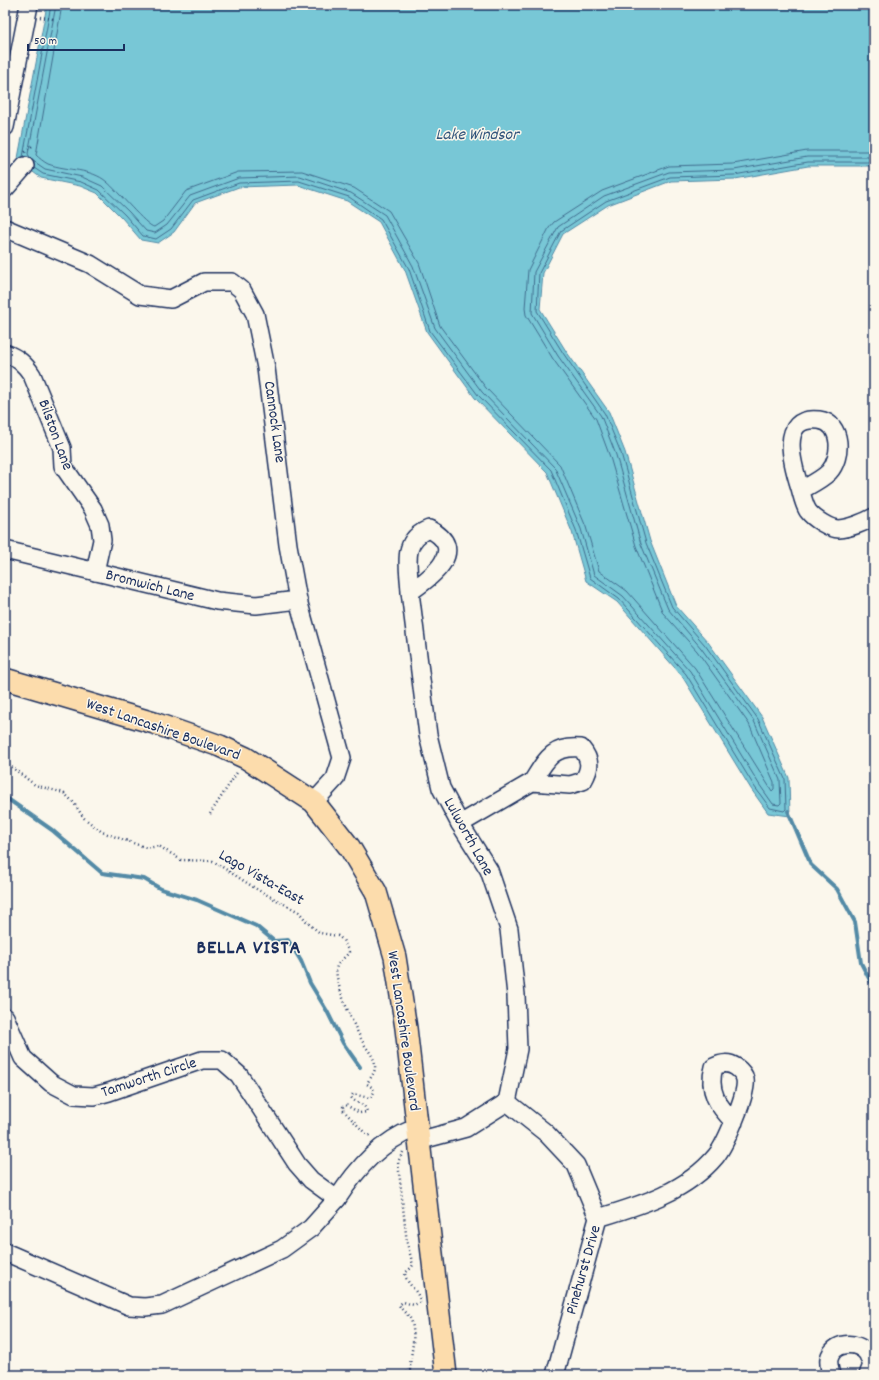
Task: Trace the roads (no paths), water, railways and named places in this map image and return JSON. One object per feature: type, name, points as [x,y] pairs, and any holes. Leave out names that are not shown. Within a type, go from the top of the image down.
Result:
[{"type":"main road","name":"West Lancashire Boulevard","points":[[5,679],[154,723],[220,746],[246,758],[314,802],[350,848],[376,892],[395,957],[414,1138],[446,1375]]},
{"type":"street","points":[[5,127],[34,11]]},
{"type":"street","points":[[5,189],[25,166]]},
{"type":"street","name":"Cannock Lane","points":[[5,228],[90,264],[140,295],[171,299],[204,282],[232,282],[242,290],[255,314],[266,368],[288,545],[298,600],[342,758],[335,779],[314,802]]},
{"type":"street","name":"Bilston Lane","points":[[5,353],[16,357],[26,365],[32,375],[62,448],[64,466],[93,510],[100,525],[102,540],[95,572]]},
{"type":"street","points":[[801,490],[808,511],[822,523],[839,529],[874,517]]},
{"type":"street","name":"Bromwich Lane","points":[[5,550],[217,601],[256,605],[298,600]]},
{"type":"street","name":"Lulworth Lane","points":[[410,592],[428,735],[441,788],[460,824],[489,870],[509,929],[516,995],[518,1049],[507,1102]]},
{"type":"street","points":[[460,824],[532,782]]},
{"type":"street","name":"Tamworth Circle","points":[[5,1018],[23,1058],[51,1083],[74,1095],[94,1096],[202,1060],[222,1060],[239,1075],[297,1164],[311,1180],[337,1199]]},
{"type":"street","points":[[5,1252],[129,1306],[145,1307],[162,1305],[282,1249],[311,1228],[337,1199],[365,1160],[400,1135],[414,1138],[466,1128],[507,1102]]},
{"type":"street","name":"Pinehurst Drive","points":[[507,1102],[546,1133],[576,1165],[598,1218],[555,1375]]},
{"type":"street","points":[[598,1218],[650,1202],[691,1179],[716,1155],[734,1122]]},
{"type":"street","points":[[831,1375],[829,1360],[834,1348],[842,1344],[856,1346],[866,1353],[872,1365],[868,1375]]},
{"type":"water","name":"Lake Windsor","points":[[47,5],[874,5],[874,166],[808,166],[735,179],[671,181],[608,205],[563,234],[543,273],[540,309],[566,351],[609,412],[625,452],[650,541],[676,606],[708,642],[762,717],[789,778],[790,816],[768,813],[751,789],[682,676],[617,602],[586,581],[572,532],[547,472],[475,398],[427,332],[405,270],[379,222],[347,201],[298,185],[239,187],[195,203],[174,232],[158,243],[141,240],[97,193],[80,186],[41,178],[25,166],[18,158]]},
{"type":"waterway","points":[[5,797],[52,830],[102,873],[144,879],[161,889],[197,900],[256,926],[274,941],[288,940],[301,961],[310,983],[327,1011],[343,1043],[360,1067]]},
{"type":"waterway","points":[[788,811],[811,865],[837,889],[855,922],[861,963],[874,988]]},
{"type":"district","name":"BELLA VISTA","points":[[249,949]]}]
